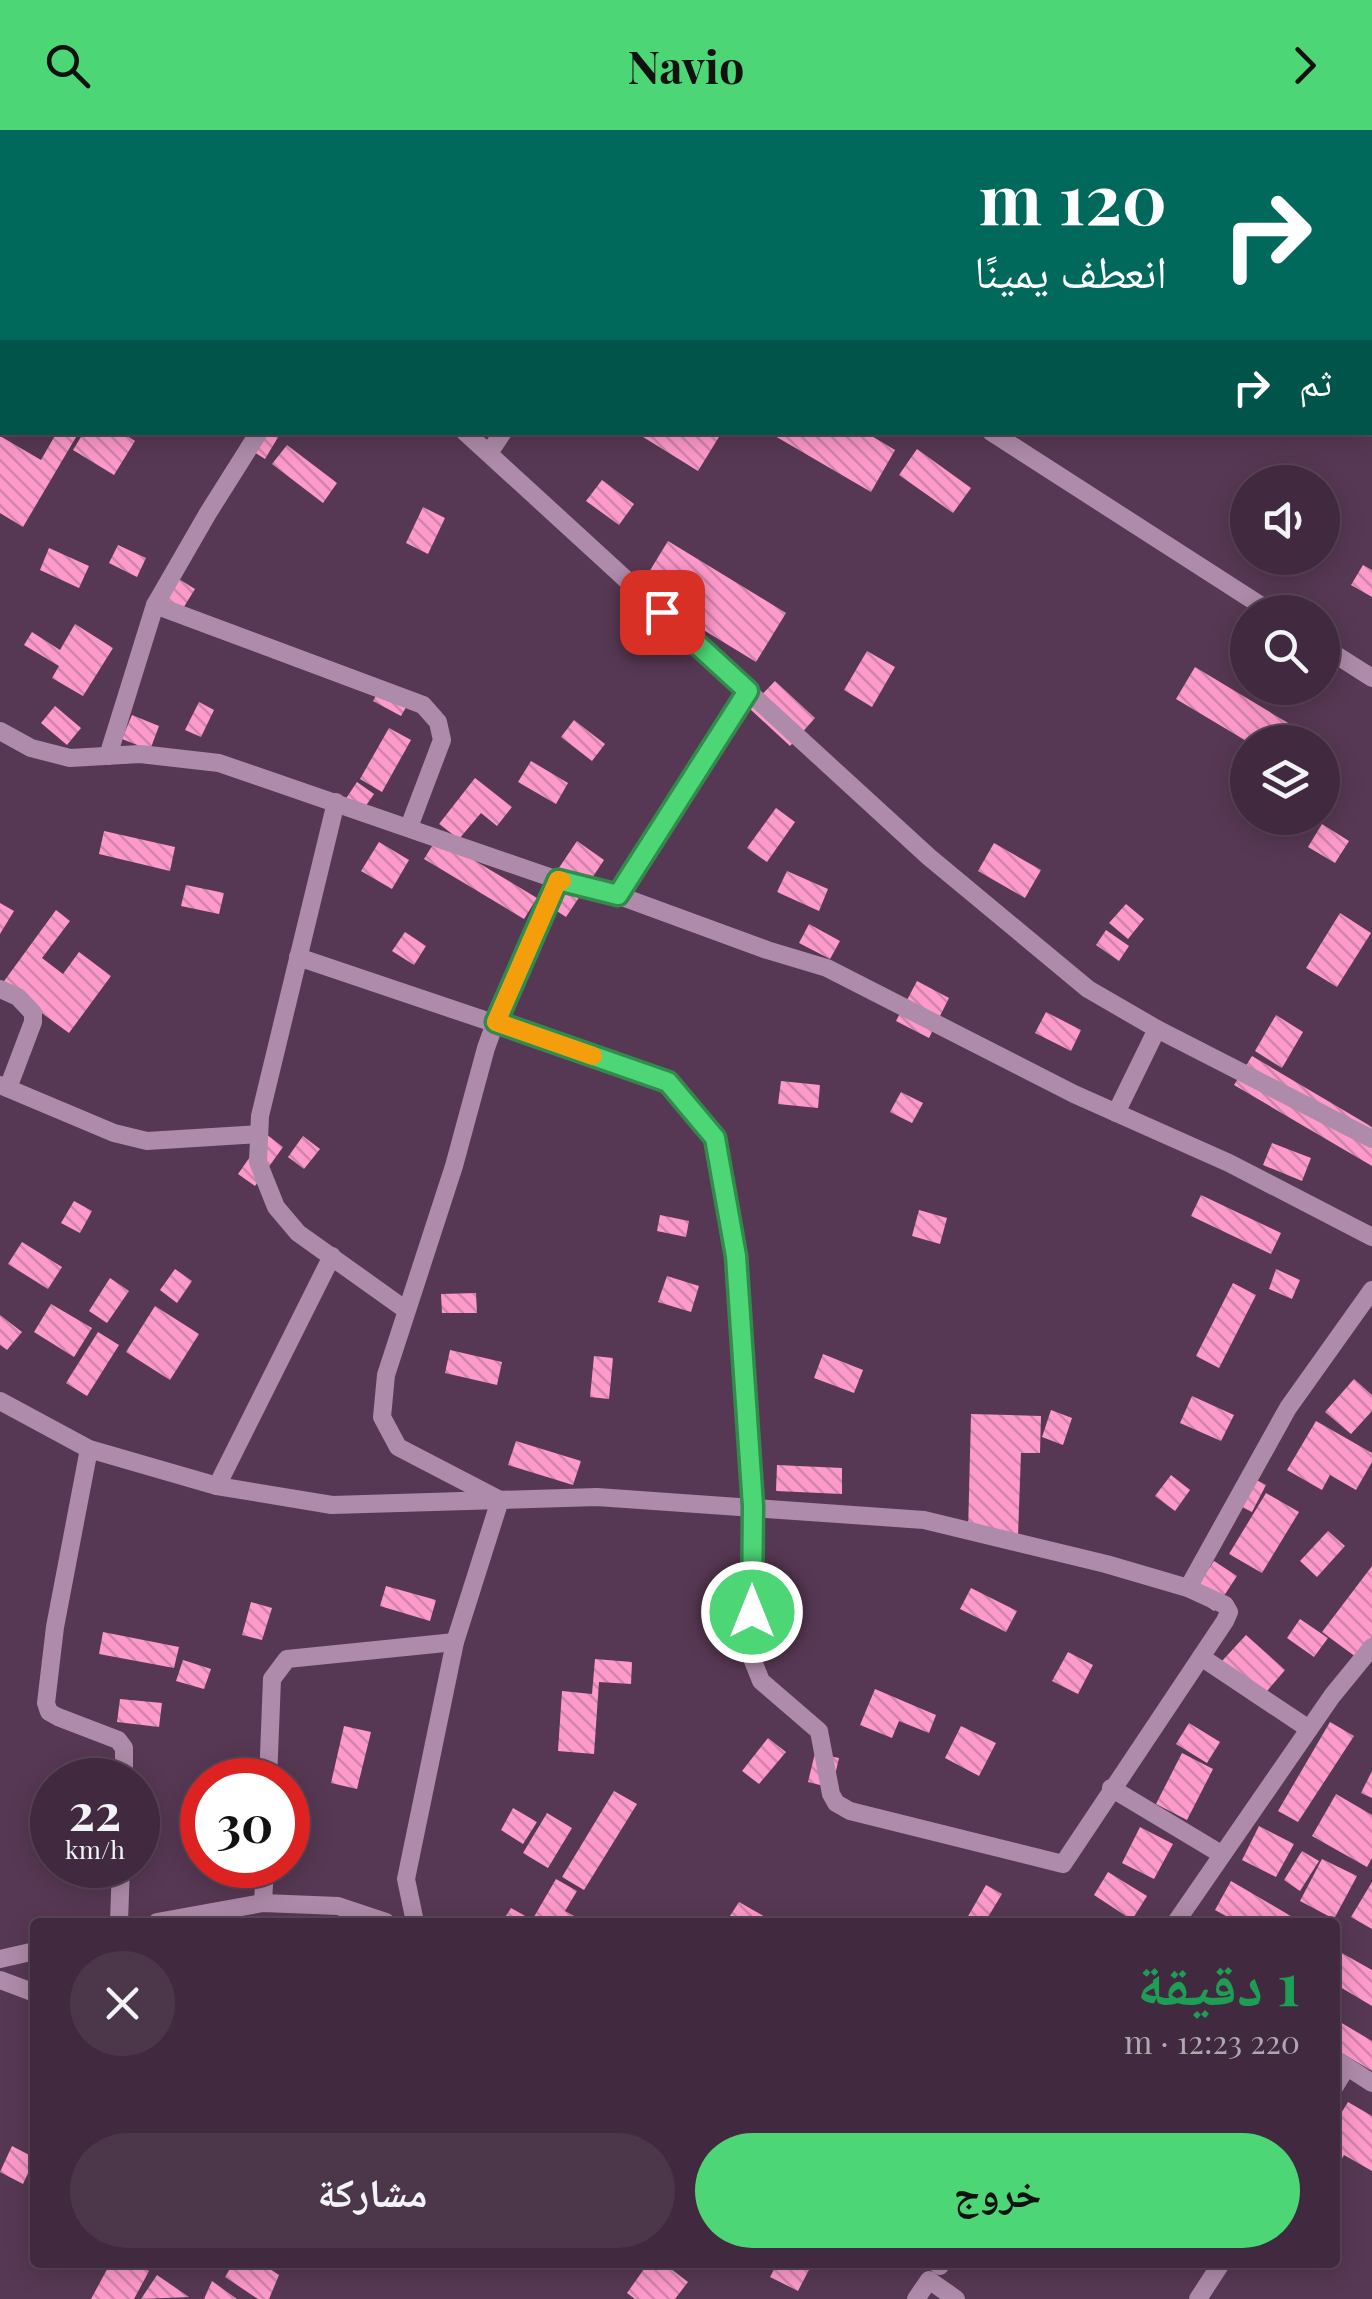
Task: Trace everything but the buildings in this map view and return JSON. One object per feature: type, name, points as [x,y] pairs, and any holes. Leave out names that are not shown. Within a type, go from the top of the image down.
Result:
[{"type":"street","points":[[108,756],[156,605],[258,435]]},
{"type":"street","points":[[469,435],[943,870],[1088,988],[1157,1029],[1372,1139]]},
{"type":"street","points":[[489,452],[501,435]]},
{"type":"street","points":[[996,435],[1244,595]]},
{"type":"street","points":[[156,605],[424,705],[438,722],[442,740],[409,827]]},
{"type":"street","points":[[1340,658],[1372,678]]},
{"type":"street","points":[[618,895],[748,691]]},
{"type":"street","points":[[0,731],[31,748],[70,758],[154,755],[219,762],[826,968],[1372,1237]]},
{"type":"street","points":[[336,802],[260,1116],[258,1162],[276,1208],[298,1233],[406,1310]]},
{"type":"street","points":[[500,1500],[398,1447],[382,1417],[386,1375],[496,1022],[558,880]]},
{"type":"street","points":[[0,1401],[89,1449],[217,1486],[332,1504],[597,1496],[753,1506],[924,1520],[1106,1564],[1188,1588],[1225,1605],[1229,1612],[1201,1657],[1063,1864],[850,1811],[836,1802],[832,1794],[818,1731],[762,1681],[754,1661],[753,1506],[736,1256],[715,1138],[668,1082],[298,957]]},
{"type":"street","points":[[0,989],[18,997],[33,1013],[4,1087],[130,1138],[147,1141],[259,1134]]},
{"type":"street","points":[[1116,1113],[1157,1029]]},
{"type":"street","points":[[217,1486],[332,1256]]},
{"type":"street","points":[[1188,1588],[1288,1408],[1372,1290]]},
{"type":"street","points":[[89,1449],[46,1702],[49,1712],[58,1718],[118,1740],[124,1748],[124,1758]]},
{"type":"street","points":[[413,1918],[406,1878],[456,1642],[500,1500]]},
{"type":"street","points":[[269,1758],[272,1679],[287,1659],[456,1642]]},
{"type":"street","points":[[1179,1918],[1309,1729],[1372,1647]]},
{"type":"street","points":[[1201,1657],[1309,1729]]},
{"type":"street","points":[[1111,1788],[1221,1854]]},
{"type":"street","points":[[120,1918],[121,1888]]},
{"type":"street","points":[[264,1888],[264,1903]]},
{"type":"street","points":[[180,1918],[264,1903],[338,1914]]},
{"type":"street","points":[[0,1959],[30,1951]]},
{"type":"street","points":[[0,1980],[30,1991]]},
{"type":"street","points":[[1341,2064],[1372,2082]]},
{"type":"street","points":[[916,2299],[937,2268],[956,2299]]},
{"type":"street","points":[[1198,2299],[1218,2268]]},
{"type":"slow traffic","points":[[562,881],[558,880],[496,1022],[593,1056]]},
{"type":"route","points":[[662,612],[748,691],[618,895],[558,880],[496,1022],[668,1082],[715,1138],[736,1256],[753,1506],[752,1612]]}]
